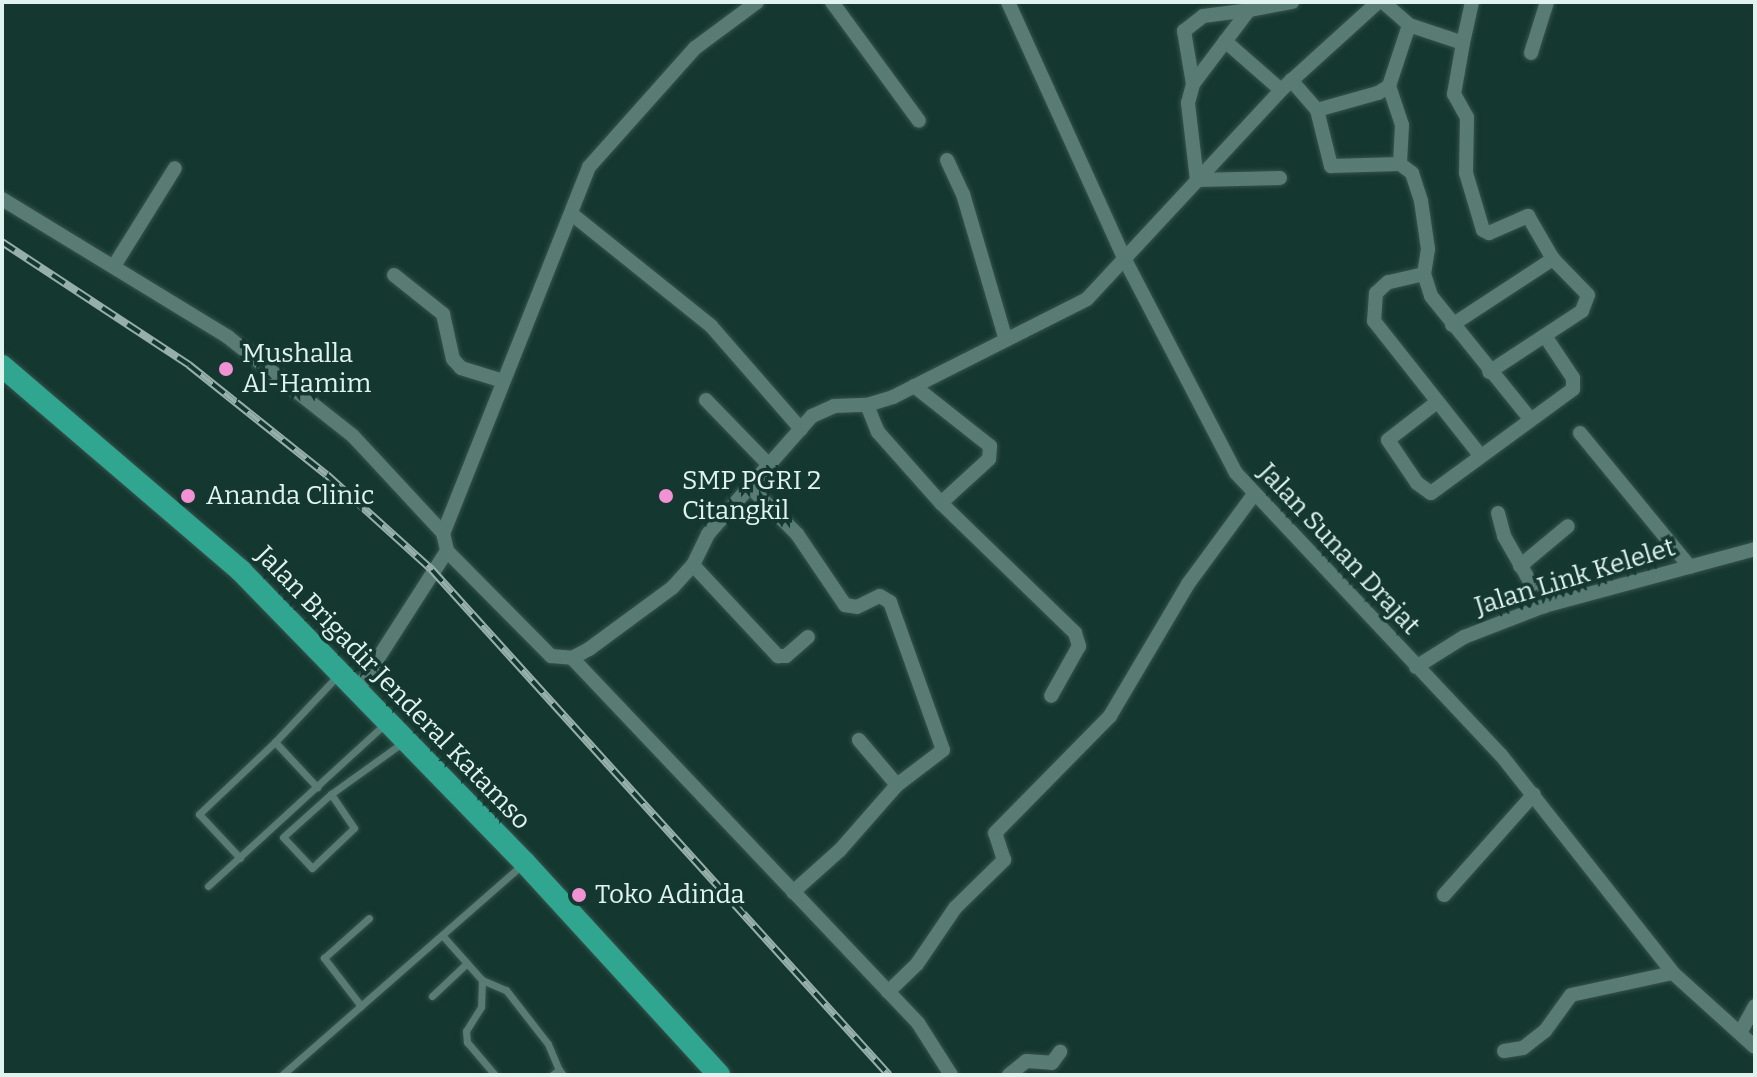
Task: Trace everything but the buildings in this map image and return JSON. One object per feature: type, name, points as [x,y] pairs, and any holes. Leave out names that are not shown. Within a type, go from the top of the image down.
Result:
[{"type":"highway","name":"Jalan Brigadir Jenderal Katamso","points":[[2,366],[241,571],[359,688],[525,863],[719,1075]]},
{"type":"street","points":[[443,533],[573,215],[589,167],[695,48],[757,2]]},
{"type":"street","points":[[832,2],[919,121]]},
{"type":"street","name":"Jalan Sunan Drajat","points":[[1008,2],[1124,258],[1224,456],[1254,494],[1534,794],[1673,973],[1755,1047]]},
{"type":"street","points":[[1193,84],[1184,31],[1203,16],[1292,2]]},
{"type":"street","points":[[572,658],[663,595],[693,565],[708,534],[822,409],[867,405],[914,386],[1005,337],[1087,299],[1197,180],[1254,125],[1286,85],[1380,2],[1409,25],[1463,43]]},
{"type":"street","points":[[1472,2],[1454,94],[1467,117],[1466,173],[1483,230],[1489,233],[1528,216],[1553,259],[1588,295],[1587,304],[1489,372]]},
{"type":"street","points":[[1531,53],[1547,2]]},
{"type":"street","points":[[1197,180],[1188,103],[1193,84],[1249,10]]},
{"type":"street","points":[[1400,164],[1402,125],[1389,86],[1409,25]]},
{"type":"street","points":[[1225,41],[1317,110],[1331,166],[1400,164],[1417,181],[1428,249],[1424,274],[1431,296],[1489,372],[1531,420]]},
{"type":"street","points":[[1317,110],[1389,86]]},
{"type":"street","points":[[947,160],[963,194],[1005,337]]},
{"type":"street","points":[[114,266],[175,168]]},
{"type":"street","points":[[1197,180],[1280,178]]},
{"type":"street","points":[[2,199],[228,337],[353,436],[443,533],[447,551],[543,650],[572,658],[888,992],[930,1037],[951,1075]]},
{"type":"street","points":[[573,215],[711,326],[801,429]]},
{"type":"street","points":[[1452,325],[1553,259]]},
{"type":"street","points":[[1424,274],[1388,282],[1376,293],[1371,309],[1374,321],[1480,455]]},
{"type":"street","points":[[394,275],[443,314],[453,359],[461,368],[503,381]]},
{"type":"street","points":[[1437,402],[1388,440],[1417,483],[1431,493],[1531,420],[1575,383],[1545,336]]},
{"type":"street","points":[[914,386],[973,431],[991,453],[941,503]]},
{"type":"street","points":[[706,400],[770,466]]},
{"type":"street","points":[[867,405],[878,432],[941,503],[1075,633],[1079,646],[1051,696]]},
{"type":"street","points":[[1580,433],[1690,567]]},
{"type":"street","points":[[752,489],[797,534],[845,605],[857,607],[880,596],[890,602],[943,750],[897,785],[840,850],[793,892]]},
{"type":"street","points":[[888,992],[917,964],[955,908],[1004,860],[995,833],[1110,716],[1188,584],[1254,494]]},
{"type":"street","points":[[1498,513],[1520,566],[1544,606]]},
{"type":"street","points":[[1520,566],[1568,526]]},
{"type":"street","name":"Jalan Link Kelelet","points":[[1416,667],[1464,637],[1544,606],[1755,549]]},
{"type":"street","points":[[359,688],[447,551]]},
{"type":"street","points":[[693,565],[778,656],[786,656],[808,637]]},
{"type":"street","points":[[859,740],[897,785]]},
{"type":"street","points":[[1444,895],[1534,794]]},
{"type":"street","points":[[1504,1051],[1523,1048],[1545,1031],[1571,995],[1673,973]]},
{"type":"street","points":[[1740,1033],[1755,1006]]},
{"type":"street","points":[[1009,1075],[1026,1061],[1052,1063],[1060,1052]]},
{"type":"lane","points":[[240,858],[199,814],[275,742],[342,671]]},
{"type":"lane","points":[[208,886],[389,721]]},
{"type":"lane","points":[[331,794],[354,828],[312,868],[283,837],[331,794],[406,740]]},
{"type":"lane","points":[[275,742],[317,787]]},
{"type":"lane","points":[[283,1075],[525,863]]},
{"type":"lane","points":[[361,1006],[324,958],[369,918]]},
{"type":"lane","points":[[442,935],[482,980],[506,990],[548,1044],[558,1073]]},
{"type":"lane","points":[[432,996],[467,963]]},
{"type":"lane","points":[[482,980],[481,1007],[466,1031],[467,1042],[495,1075]]},
{"type":"railway","points":[[2,242],[189,365],[327,475],[432,570],[889,1075]]},
{"type":"place","name":"Mushalla Al-Hamim","points":[[226,369]]},
{"type":"place","name":"Ananda Clinic","points":[[188,496]]},
{"type":"place","name":"SMP PGRI 2 Citangkil","points":[[666,496]]},
{"type":"place","name":"Toko Adinda","points":[[579,895]]}]
